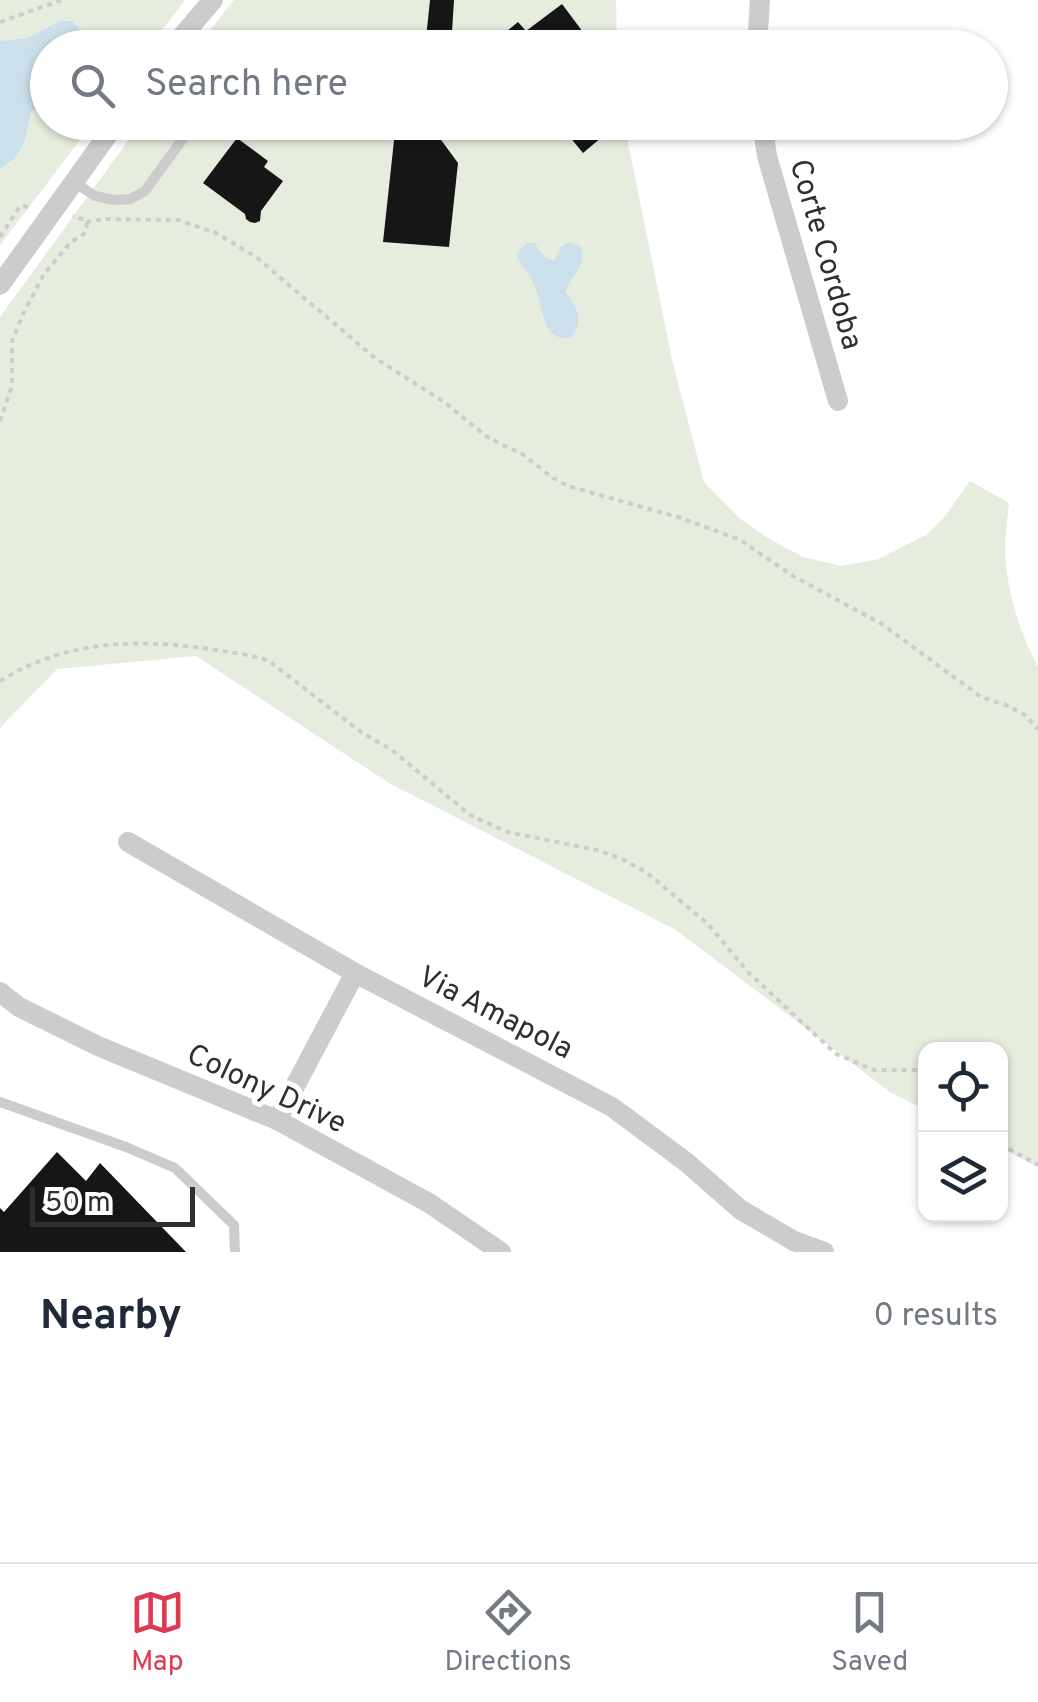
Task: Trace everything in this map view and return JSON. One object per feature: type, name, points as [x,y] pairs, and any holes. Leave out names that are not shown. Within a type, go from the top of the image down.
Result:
[{"type":"street","points":[[188,30],[213,0]]},
{"type":"street","points":[[758,30],[760,0]]},
{"type":"street","points":[[0,285],[105,140]]},
{"type":"street","name":"Corte Cordoba","points":[[765,140],[838,401]]},
{"type":"street","name":"Via Amapola","points":[[128,842],[355,973],[612,1107],[686,1162],[741,1210],[794,1241],[824,1252]]},
{"type":"street","points":[[277,1120],[355,973]]},
{"type":"street","name":"Colony Drive","points":[[0,992],[20,1007],[98,1046],[277,1120],[429,1204],[501,1252]]},
{"type":"lane","points":[[74,182],[94,196],[130,198],[145,192],[181,140]]},
{"type":"lane","points":[[0,1102],[175,1168],[234,1226],[235,1252]]},
{"type":"path","points":[[0,22],[62,0]]},
{"type":"path","points":[[0,237],[20,206],[29,206]]},
{"type":"path","points":[[73,216],[86,222],[178,220],[216,233],[256,258],[375,358],[553,478],[740,540],[793,576],[882,624],[980,697],[1025,715],[1038,729]]},
{"type":"path","points":[[0,421],[12,386],[12,342],[22,316],[44,274],[84,234],[86,222]]},
{"type":"path","points":[[0,681],[20,668],[58,653],[126,643],[188,646],[269,661],[361,732],[392,750],[470,815],[507,832],[597,850],[646,872],[700,916],[749,973],[836,1054],[874,1070],[918,1070]]},
{"type":"path","points":[[1008,1148],[1038,1165]]},
{"type":"shaded area","points":[[0,0],[185,0],[162,30],[30,30],[30,140],[80,140],[0,245]]},
{"type":"shaded area","points":[[234,0],[616,0],[617,30],[210,30]]},
{"type":"shaded area","points":[[129,140],[627,140],[673,364],[704,482],[739,518],[803,557],[841,566],[879,559],[926,535],[970,481],[1009,503],[1005,551],[1008,580],[1020,626],[1038,666],[1038,1167],[1008,1152],[1008,1042],[918,1042],[918,1106],[890,1092],[676,930],[389,783],[196,656],[57,669],[0,728],[0,317]]},
{"type":"water","points":[[60,21],[72,21],[81,30],[43,30]]},
{"type":"water","points":[[28,38],[30,116],[20,151],[0,169],[0,41]]},
{"type":"water","points":[[570,242],[580,246],[582,253],[581,265],[566,292],[578,320],[571,338],[561,338],[548,327],[533,282],[517,253],[527,243],[534,243],[546,258],[554,261],[561,247]]},
{"type":"building","points":[[430,0],[454,0],[452,30],[427,30]]},
{"type":"building","points":[[562,4],[582,30],[527,30]]},
{"type":"building","points":[[518,22],[525,30],[508,30]]},
{"type":"building","points":[[235,140],[268,161],[264,167],[283,181],[261,211],[260,221],[255,223],[203,183]]},
{"type":"building","points":[[394,140],[441,140],[458,163],[449,247],[383,242]]},
{"type":"building","points":[[572,140],[599,140],[583,153]]},
{"type":"building","points":[[57,1152],[86,1181],[100,1163],[186,1252],[0,1252],[0,1208],[4,1212]]}]
